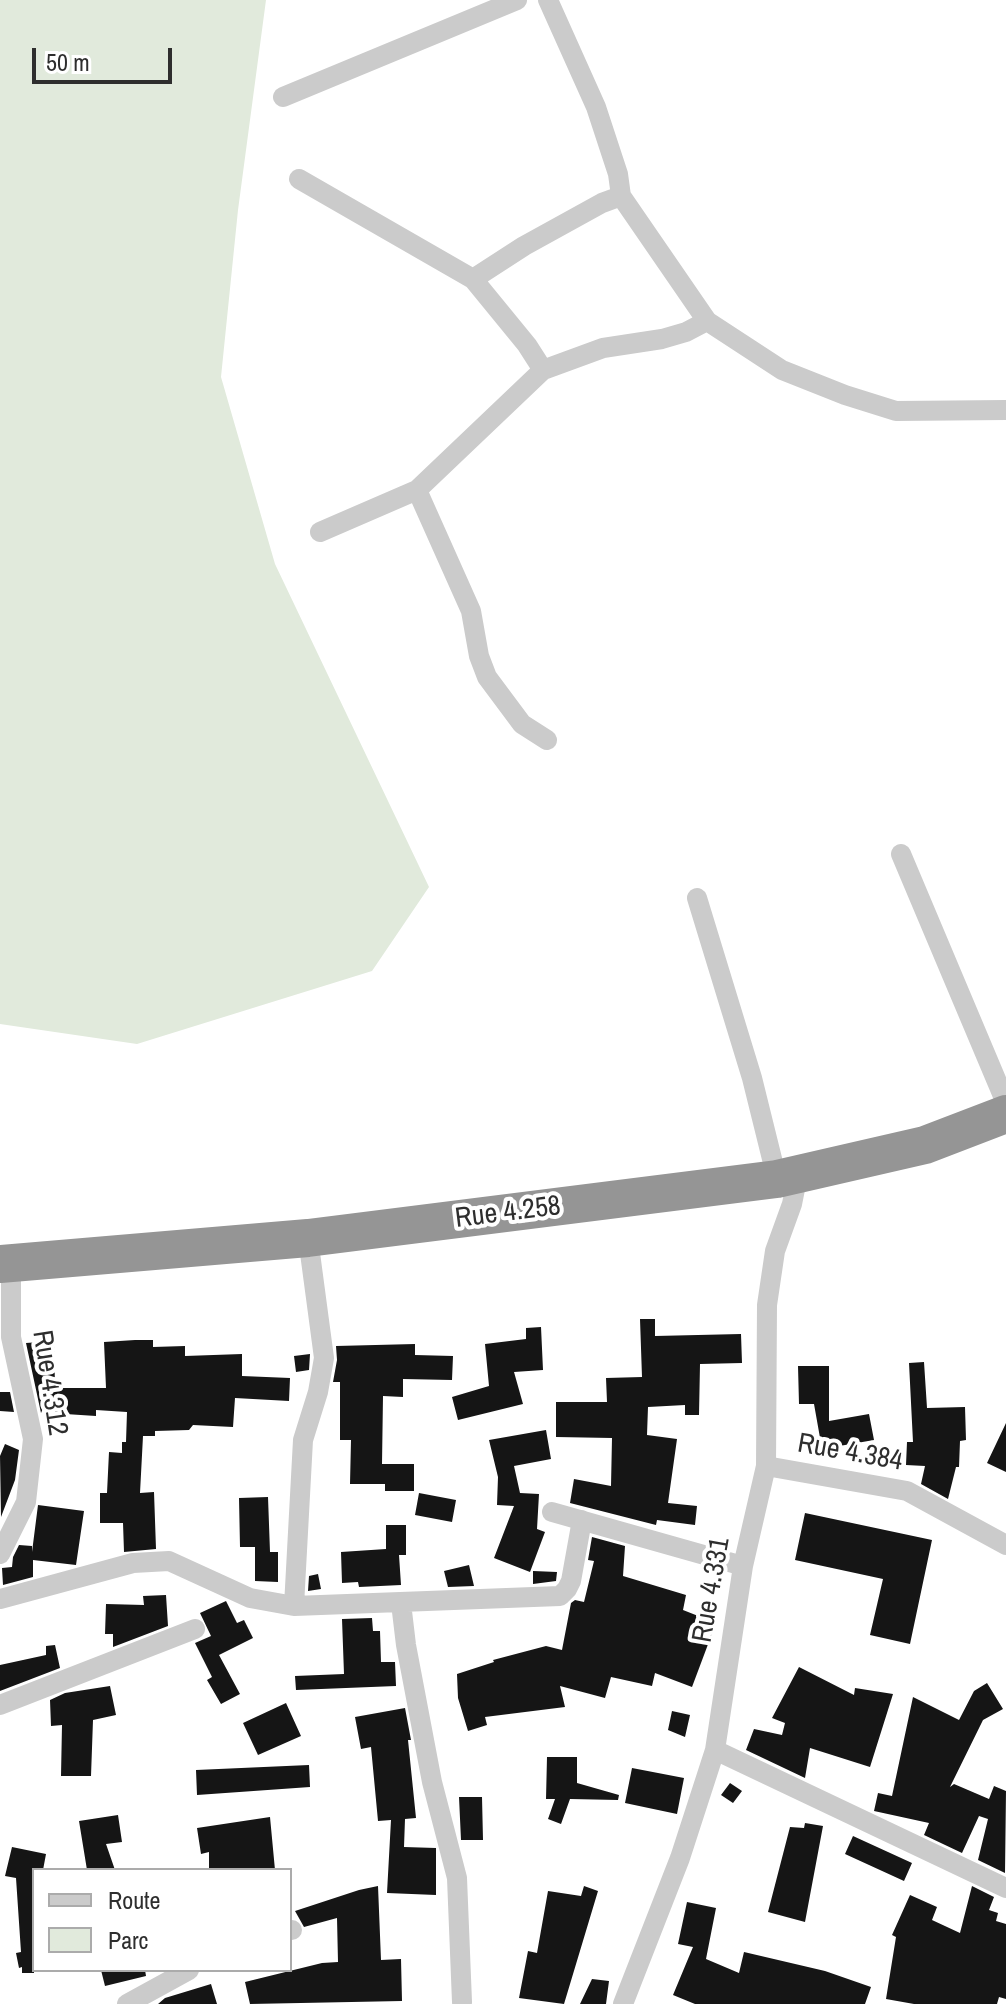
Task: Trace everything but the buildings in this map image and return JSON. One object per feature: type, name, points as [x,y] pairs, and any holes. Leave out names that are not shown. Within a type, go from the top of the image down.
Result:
[{"type":"highway","name":"Rue 4.258","points":[[6,1263],[308,1238],[787,1177],[925,1145],[1006,1114]]},
{"type":"street","points":[[283,97],[517,0]]},
{"type":"street","points":[[548,0],[596,107],[618,174],[621,196],[707,321],[782,370],[896,411],[1006,410]]},
{"type":"street","points":[[299,179],[473,279],[527,345],[543,370]]},
{"type":"street","points":[[473,279],[524,246],[602,203],[621,196]]},
{"type":"street","points":[[320,532],[417,490],[543,370],[603,348],[686,332],[707,321]]},
{"type":"street","points":[[417,490],[471,611],[479,656],[487,677],[522,724],[547,740]]},
{"type":"street","points":[[901,854],[1006,1103]]},
{"type":"street","points":[[697,898],[752,1078],[787,1177]]},
{"type":"street","name":"Rue 4.331","points":[[623,2004],[680,1858],[715,1750],[743,1566],[766,1466],[767,1305],[775,1251],[792,1204],[787,1177]]},
{"type":"street","points":[[294,1606],[303,1440],[318,1392],[324,1358],[308,1238]]},
{"type":"street","name":"Rue 4.312","points":[[0,1554],[26,1502],[33,1439],[11,1337],[6,1263]]},
{"type":"street","name":"Rue 4.384","points":[[766,1466],[907,1491],[1006,1545]]},
{"type":"street","points":[[552,1512],[743,1566]]},
{"type":"street","points":[[0,1599],[133,1563],[169,1561],[250,1598],[294,1606],[560,1596],[571,1581],[582,1520]]},
{"type":"street","points":[[401,1603],[432,1782],[457,1878],[461,2003]]},
{"type":"street","points":[[0,1705],[195,1629]]},
{"type":"street","points":[[715,1750],[1004,1883]]},
{"type":"street","points":[[127,2004],[185,1972]]},
{"type":"green space","points":[[0,0],[266,0],[238,210],[221,377],[275,564],[429,887],[372,971],[137,1044],[0,1024]]}]
